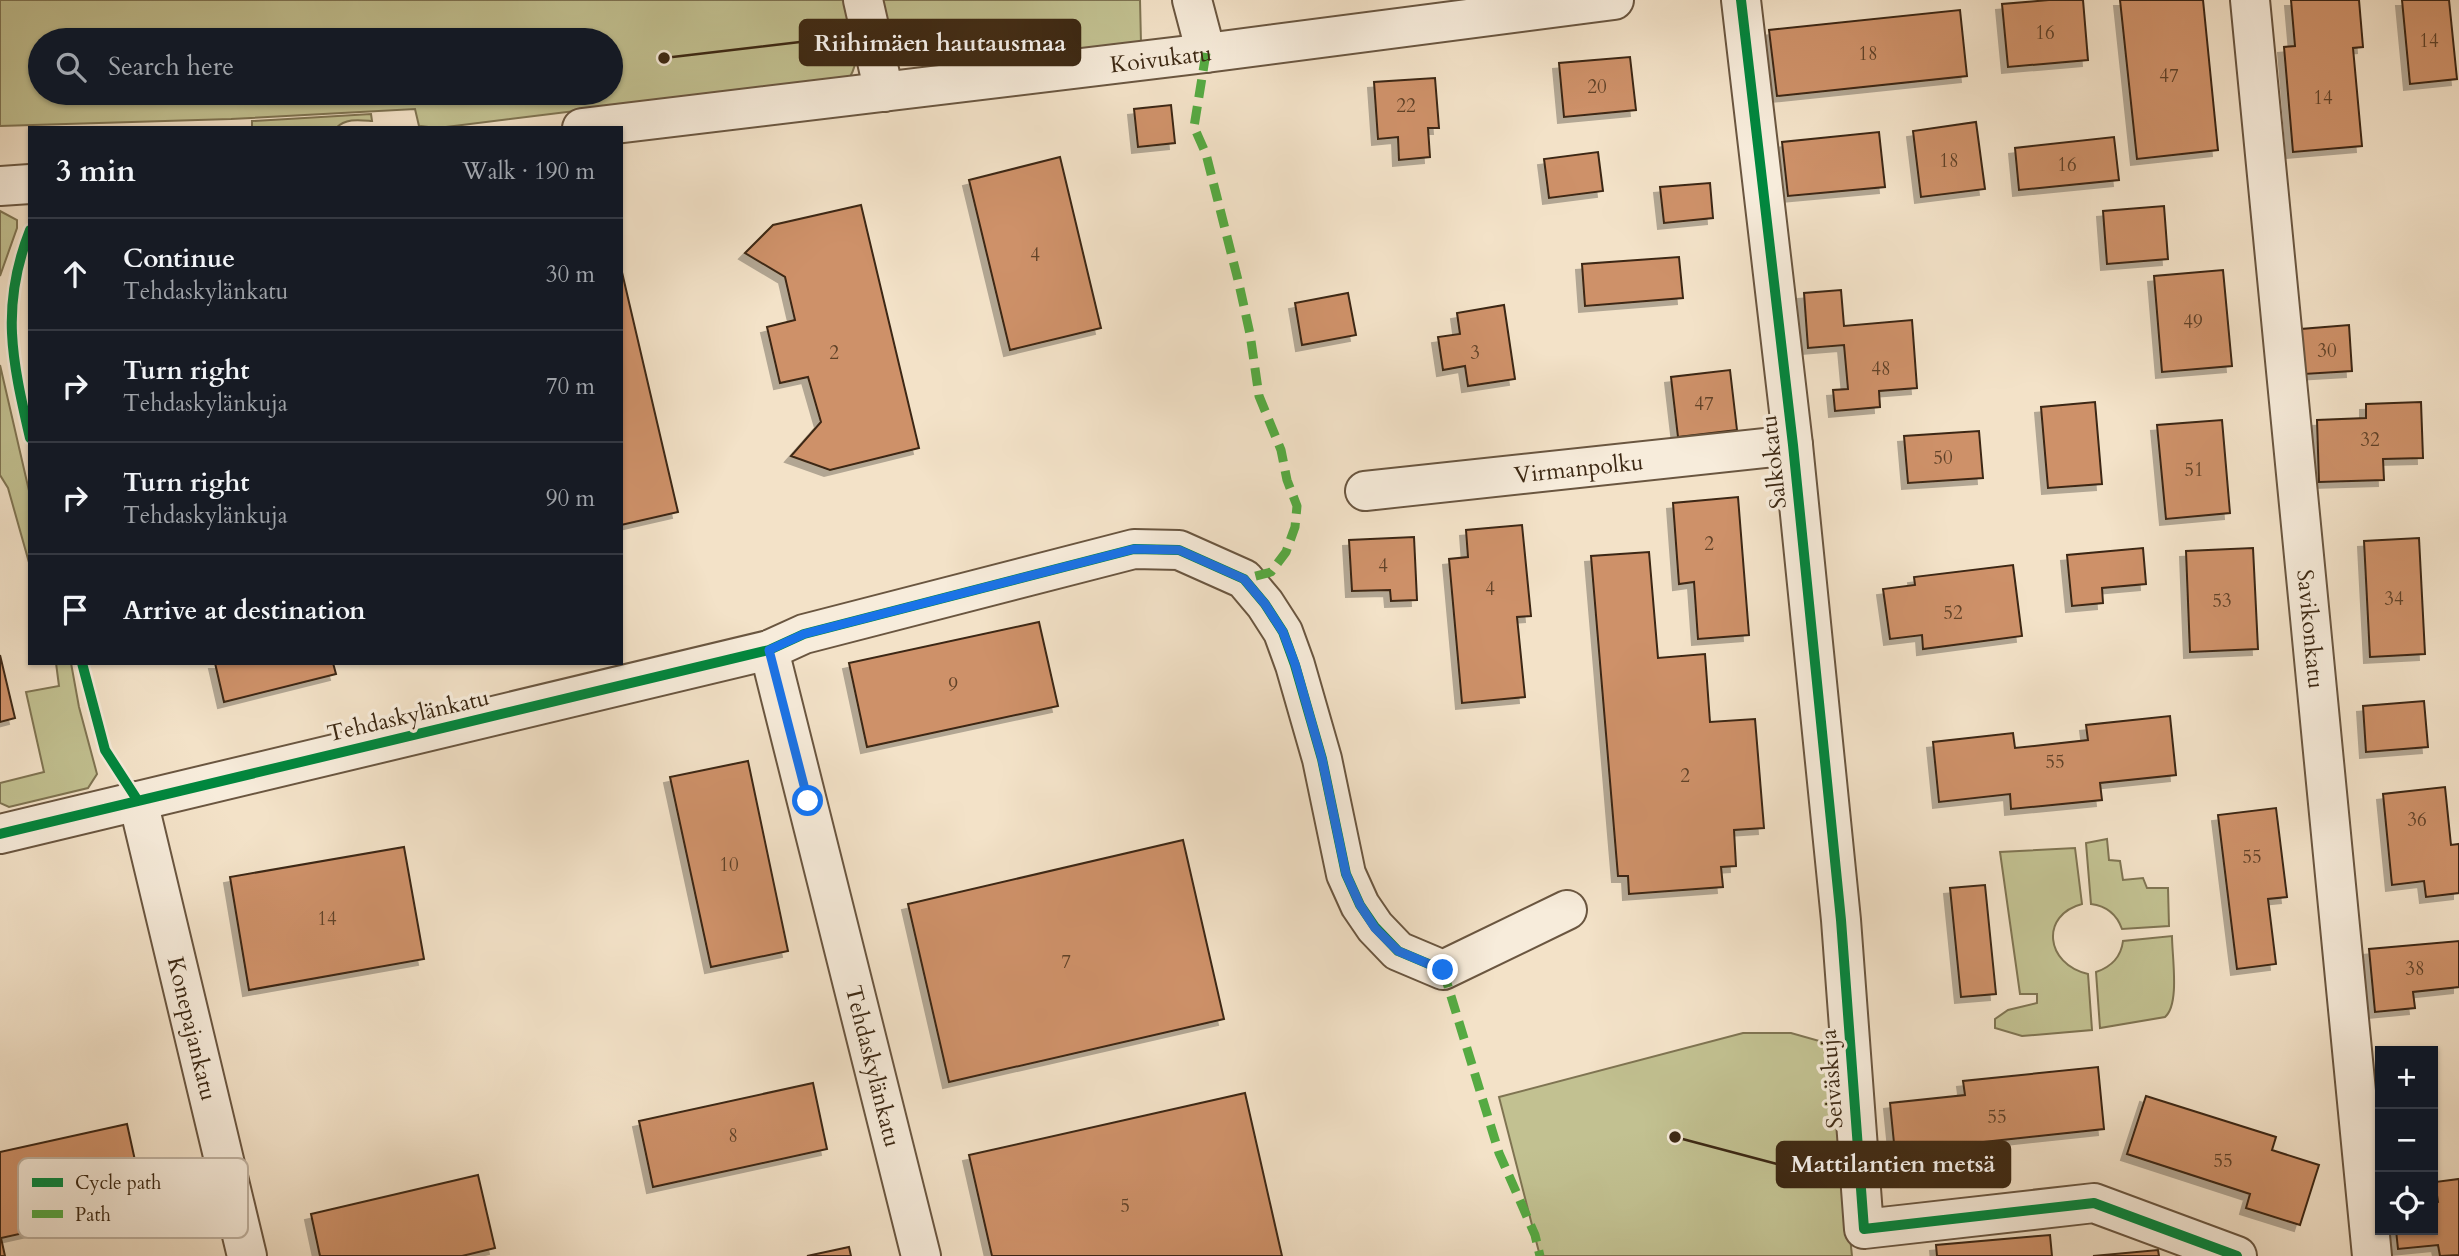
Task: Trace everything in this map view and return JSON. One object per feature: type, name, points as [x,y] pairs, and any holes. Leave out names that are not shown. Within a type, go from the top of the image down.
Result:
[{"type":"street","points":[[863,0],[884,92]]},
{"type":"street","points":[[1192,0],[1206,53]]},
{"type":"street","name":"Koivukatu","points":[[599,126],[1206,53],[1614,0]]},
{"type":"street","name":"Salkokatu","points":[[1741,0],[1793,445],[1841,920]]},
{"type":"street","name":"Savikonkatu","points":[[2250,0],[2372,1256]]},
{"type":"street","points":[[0,186],[28,184]]},
{"type":"street","name":"Virmanpolku","points":[[1366,491],[1793,445]]},
{"type":"street","points":[[769,650],[804,634],[1134,549],[1179,550],[1244,579],[1283,632],[1322,759],[1346,874],[1360,905],[1375,928],[1398,951],[1443,970],[1567,910]]},
{"type":"street","name":"Tehdaskylänkatu","points":[[0,834],[769,650],[921,1256]]},
{"type":"street","name":"Konepajankatu","points":[[138,801],[224,1158]]},
{"type":"street","name":"Seiväskuja","points":[[1841,920],[1864,1229],[2094,1203],[2237,1256]]},
{"type":"street","name":"Konepajankatu","points":[[243,1238],[247,1256]]},
{"type":"shaded area","points":[[0,0],[1140,0],[1141,43],[929,69],[894,50],[881,20],[847,28],[854,40],[856,52],[850,77],[454,126],[419,126],[415,109],[231,119],[0,126]]},
{"type":"shaded area","points":[[371,114],[372,121],[348,121],[339,126],[252,126],[252,121]]},
{"type":"shaded area","points":[[0,211],[17,220],[17,228],[0,276]]},
{"type":"shaded area","points":[[0,365],[28,486],[28,559],[8,488],[0,475]]},
{"type":"shaded area","points":[[56,665],[71,665],[79,707],[97,774],[88,788],[9,807],[0,803],[0,783],[44,772],[26,692],[59,686]]},
{"type":"shaded area","points":[[2107,839],[2109,860],[2120,861],[2123,880],[2143,878],[2147,888],[2168,888],[2169,926],[2122,929],[2111,912],[2091,904],[2086,843]]},
{"type":"shaded area","points":[[2075,848],[2082,904],[2068,910],[2059,918],[2053,939],[2063,960],[2074,969],[2088,974],[2092,1030],[2022,1036],[1995,1028],[1995,1019],[2008,1010],[2037,1003],[2037,994],[2020,994],[2000,852]]},
{"type":"shaded area","points":[[2172,936],[2174,991],[2170,1011],[2165,1017],[2100,1028],[2096,972],[2114,961],[2123,941]]},
{"type":"shaded area","points":[[1743,1033],[1791,1033],[1830,1044],[1852,1256],[1540,1256],[1499,1097]]},
{"type":"building","points":[[2083,0],[2088,60],[2008,67],[2002,4]]},
{"type":"building","points":[[2120,0],[2203,0],[2218,150],[2137,159]]},
{"type":"building","points":[[2291,0],[2359,0],[2363,47],[2353,48],[2362,146],[2293,152],[2284,47],[2295,46]]},
{"type":"building","points":[[2402,0],[2449,0],[2457,79],[2410,84]]},
{"type":"building","points":[[1960,10],[1967,76],[1777,96],[1769,30]]},
{"type":"building","points":[[1630,57],[1636,110],[1564,117],[1559,63]]},
{"type":"building","points":[[1435,78],[1439,128],[1428,128],[1430,157],[1399,160],[1398,137],[1378,139],[1374,82]]},
{"type":"building","points":[[1171,105],[1175,143],[1138,147],[1134,109]]},
{"type":"building","points":[[1976,122],[1985,189],[1921,197],[1913,131]]},
{"type":"building","points":[[1879,132],[1885,187],[1788,196],[1782,142]]},
{"type":"building","points":[[2114,137],[2119,180],[2019,190],[2015,148]]},
{"type":"building","points":[[1598,152],[1603,191],[1549,198],[1544,159]]},
{"type":"building","points":[[1060,157],[1101,328],[1010,350],[969,180]]},
{"type":"building","points":[[1710,183],[1713,218],[1664,223],[1660,187]]},
{"type":"building","points":[[861,205],[919,448],[830,470],[791,456],[821,422],[808,377],[780,383],[767,327],[795,320],[785,277],[745,253],[773,225]]},
{"type":"building","points":[[2164,206],[2168,259],[2107,264],[2103,211]]},
{"type":"building","points":[[1679,257],[1683,298],[1585,306],[1582,264]]},
{"type":"building","points":[[2223,270],[2232,366],[2162,372],[2154,276]]},
{"type":"building","points":[[623,277],[678,512],[623,525]]},
{"type":"building","points":[[1841,290],[1844,326],[1912,320],[1917,388],[1879,391],[1880,407],[1835,411],[1833,390],[1848,389],[1844,345],[1808,348],[1804,293]]},
{"type":"building","points":[[1348,293],[1356,335],[1302,345],[1295,303]]},
{"type":"building","points":[[1504,305],[1515,379],[1468,386],[1465,366],[1443,370],[1438,337],[1460,334],[1457,313]]},
{"type":"building","points":[[2349,325],[2352,371],[2304,374],[2301,329]]},
{"type":"building","points":[[1730,370],[1737,430],[1678,437],[1671,377]]},
{"type":"building","points":[[2095,402],[2102,484],[2048,488],[2041,407]]},
{"type":"building","points":[[2421,402],[2423,458],[2383,459],[2384,480],[2319,482],[2317,420],[2366,418],[2366,404]]},
{"type":"building","points":[[2222,420],[2230,513],[2166,519],[2157,425]]},
{"type":"building","points":[[1979,431],[1983,478],[1908,483],[1904,436]]},
{"type":"building","points":[[1738,497],[1749,635],[1698,639],[1694,582],[1679,584],[1673,503]]},
{"type":"building","points":[[1522,525],[1531,616],[1517,617],[1525,697],[1462,703],[1449,559],[1468,557],[1466,530]]},
{"type":"building","points":[[1414,537],[1417,600],[1391,601],[1390,590],[1352,591],[1349,540]]},
{"type":"building","points":[[2419,538],[2425,654],[2370,657],[2364,541]]},
{"type":"building","points":[[2143,548],[2146,584],[2102,588],[2103,603],[2072,606],[2067,555]]},
{"type":"building","points":[[2253,548],[2258,649],[2190,652],[2186,551]]},
{"type":"building","points":[[1649,552],[1658,658],[1705,654],[1710,722],[1755,719],[1764,828],[1734,830],[1736,866],[1721,867],[1723,887],[1629,894],[1628,876],[1618,876],[1591,556]]},
{"type":"building","points":[[2013,565],[2022,636],[1923,649],[1922,635],[1890,639],[1883,589],[1915,585],[1914,577]]},
{"type":"building","points":[[1039,622],[1058,706],[867,747],[849,663]]},
{"type":"building","points":[[0,655],[15,718],[0,722]]},
{"type":"building","points":[[215,665],[334,665],[336,674],[224,702]]},
{"type":"building","points":[[2424,701],[2428,747],[2366,752],[2363,706]]},
{"type":"building","points":[[2170,716],[2176,775],[2100,783],[2102,800],[2011,809],[2010,794],[1939,802],[1933,742],[2013,733],[2015,748],[2088,740],[2086,725]]},
{"type":"building","points":[[748,761],[788,951],[711,967],[670,777]]},
{"type":"building","points":[[2445,787],[2451,845],[2459,844],[2459,893],[2426,897],[2424,881],[2392,885],[2383,794]]},
{"type":"building","points":[[2276,808],[2287,897],[2268,899],[2276,964],[2237,969],[2218,815]]},
{"type":"building","points":[[1183,840],[1224,1019],[949,1082],[908,904]]},
{"type":"building","points":[[404,847],[424,959],[249,990],[230,877]]},
{"type":"building","points":[[1985,885],[1996,994],[1961,997],[1950,888]]},
{"type":"building","points":[[2459,941],[2459,987],[2413,992],[2415,1008],[2375,1012],[2369,949]]},
{"type":"building","points":[[2098,1067],[2104,1129],[1975,1143],[1977,1155],[1896,1163],[1890,1103],[1965,1095],[1963,1081]]},
{"type":"building","points":[[813,1083],[827,1149],[653,1187],[639,1121]]},
{"type":"building","points":[[1245,1093],[1282,1256],[992,1256],[969,1155]]},
{"type":"building","points":[[2146,1096],[2276,1137],[2272,1150],[2319,1165],[2300,1225],[2246,1208],[2250,1194],[2127,1154]]},
{"type":"building","points":[[127,1124],[134,1158],[18,1158],[18,1234],[1,1238],[5,1256],[0,1256],[0,1152]]},
{"type":"building","points":[[478,1175],[495,1248],[462,1256],[320,1256],[311,1214]]},
{"type":"building","points":[[2459,1179],[2459,1255],[2440,1256],[2438,1245],[2398,1249],[2397,1235],[2438,1235],[2438,1182]]},
{"type":"building","points":[[2050,1235],[2052,1256],[1937,1256],[1936,1245]]},
{"type":"building","points":[[849,1247],[851,1256],[807,1256]]},
{"type":"building","points":[[2158,1250],[2159,1256],[2093,1256]]},
{"type":"marked path","points":[[1206,53],[1194,127],[1206,154],[1239,284],[1259,396],[1281,450],[1287,480],[1297,506],[1295,527],[1286,552],[1271,572],[1244,579]]},
{"type":"marked path","points":[[1443,970],[1499,1153],[1535,1235],[1540,1256]]},
{"type":"cycle path","points":[[1741,0],[1793,445],[1841,920],[1864,1229],[2094,1203],[2237,1256]]},
{"type":"cycle path","points":[[28,236],[15,284],[12,309],[14,358],[28,429]]},
{"type":"cycle path","points":[[0,834],[769,650],[804,634],[1134,549],[1179,550],[1244,579],[1283,632],[1322,759],[1346,874],[1360,905],[1375,927],[1398,951],[1443,970]]},
{"type":"cycle path","points":[[83,665],[105,750],[138,801]]},
{"type":"place","name":"Riihimäen hautausmaa","points":[[664,58]]},
{"type":"place","name":"Mattilantien metsä","points":[[1675,1137]]},
{"type":"route","points":[[808,801],[769,650],[804,634],[1134,549],[1179,550],[1244,579],[1283,632],[1322,759],[1346,874],[1360,905],[1375,928],[1398,951],[1443,970]]}]
